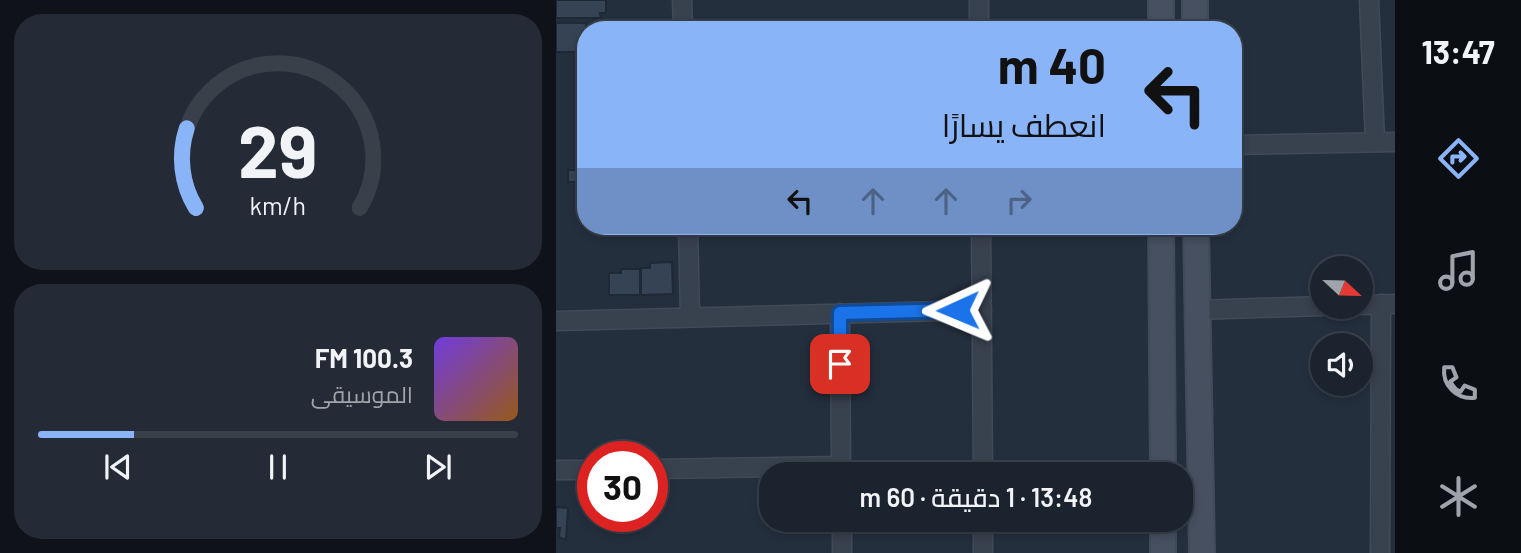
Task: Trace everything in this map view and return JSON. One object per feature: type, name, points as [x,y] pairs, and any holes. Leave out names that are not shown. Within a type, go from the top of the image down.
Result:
[{"type":"street","points":[[683,0],[683,21]]},
{"type":"street","points":[[979,0],[980,21]]},
{"type":"street","points":[[1161,21],[1162,0]]},
{"type":"street","points":[[1195,0],[1195,21]]},
{"type":"street","points":[[1369,0],[1374,142]]},
{"type":"street","points":[[1242,145],[1394,142]]},
{"type":"street","points":[[688,235],[690,317]]},
{"type":"street","points":[[981,235],[983,462]]},
{"type":"street","points":[[1161,235],[1163,462]]},
{"type":"street","points":[[1196,235],[1202,553]]},
{"type":"street","points":[[1380,553],[1388,304]]},
{"type":"street","points":[[1197,310],[1310,306]]},
{"type":"street","points":[[556,321],[982,310]]},
{"type":"street","points":[[840,313],[841,462]]},
{"type":"street","points":[[668,469],[759,470]]},
{"type":"street","points":[[556,470],[577,470]]},
{"type":"street","points":[[842,532],[842,553]]},
{"type":"street","points":[[983,532],[983,553]]},
{"type":"street","points":[[1163,532],[1163,553]]},
{"type":"building","points":[[556,0],[606,0],[606,13],[600,13],[601,18],[556,18]]},
{"type":"building","points":[[556,23],[577,23],[577,52],[556,52]]},
{"type":"building","points":[[568,170],[577,170],[577,182],[568,182]]},
{"type":"building","points":[[672,262],[673,294],[641,295],[641,268],[650,268],[650,263]]},
{"type":"building","points":[[621,269],[640,269],[640,295],[609,295],[609,273],[621,273]]},
{"type":"building","points":[[556,507],[568,508],[566,540],[559,537],[560,528],[556,528]]},
{"type":"route","points":[[840,364],[840,313],[958,310]]}]
